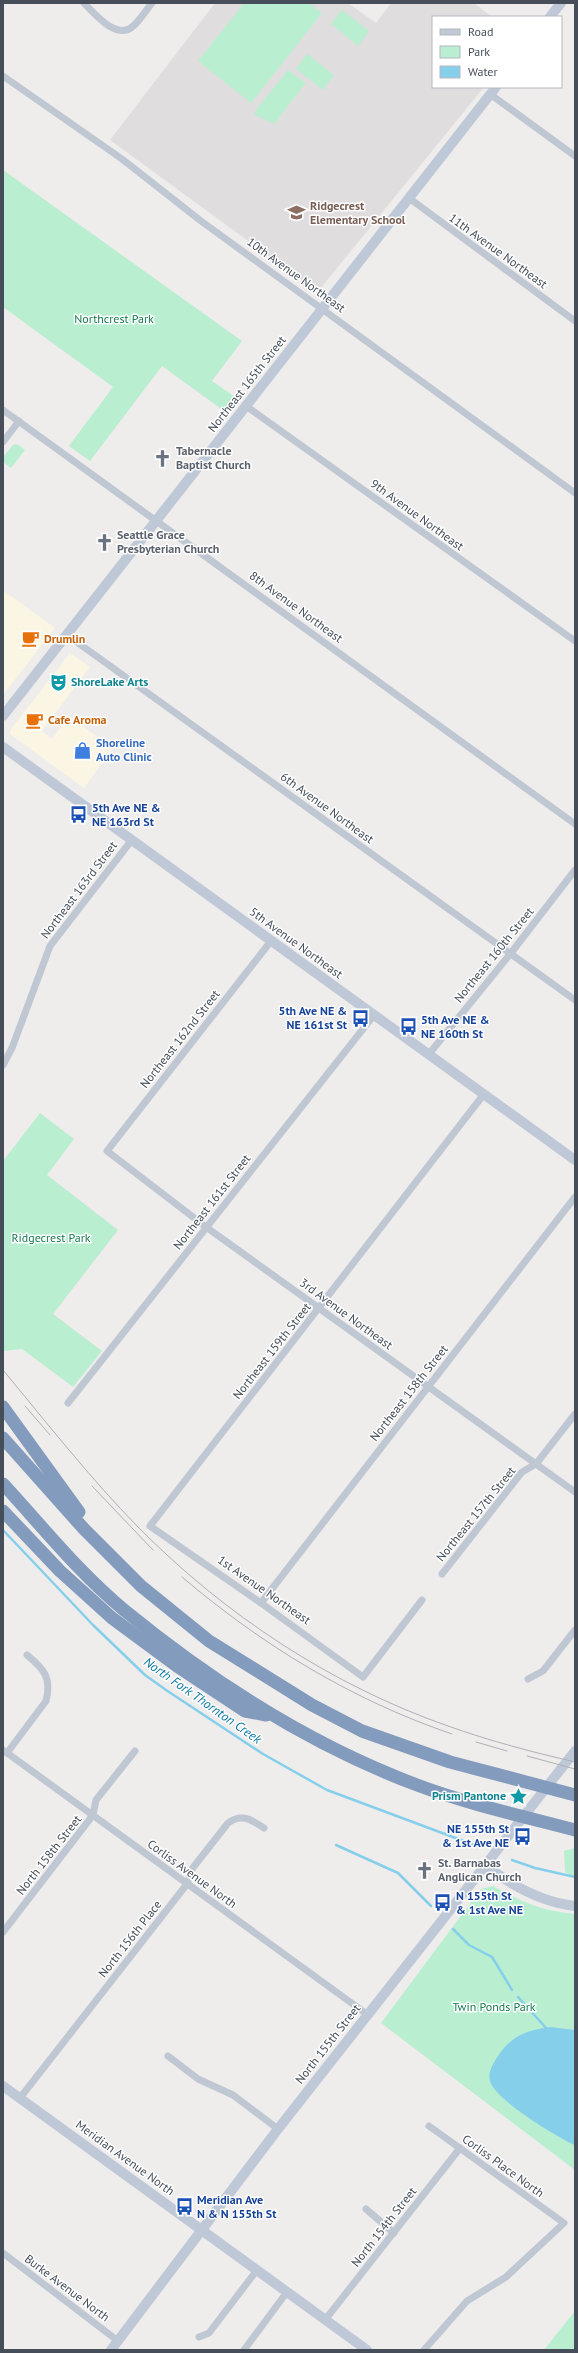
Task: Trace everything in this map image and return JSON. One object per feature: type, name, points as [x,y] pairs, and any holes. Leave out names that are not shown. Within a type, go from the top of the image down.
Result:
[{"type":"highway","points":[[3,1408],[110,1556]]},
{"type":"highway","points":[[3,1438],[110,1556],[141,1586],[209,1641],[312,1705],[362,1731],[409,1749],[495,1775],[575,1795]]},
{"type":"highway","points":[[3,1484],[82,1570],[123,1609],[206,1672],[274,1717],[339,1751],[379,1770],[417,1785],[476,1804],[575,1830]]},
{"type":"highway","points":[[3,1511],[60,1571],[118,1622],[177,1666],[245,1711],[274,1717]]},
{"type":"street","points":[[84,3],[105,23],[117,29],[127,30],[133,27],[152,3]]},
{"type":"street","points":[[551,16],[561,3]]},
{"type":"street","name":"10th Avenue Northeast","points":[[3,76],[122,158],[201,221],[323,308],[575,493]]},
{"type":"street","points":[[493,90],[575,156]]},
{"type":"street","name":"Northeast 165th Street","points":[[3,716],[493,90]]},
{"type":"street","name":"11th Avenue Northeast","points":[[409,198],[575,321]]},
{"type":"street","name":"9th Avenue Northeast","points":[[246,406],[575,641]]},
{"type":"street","name":"8th Avenue Northeast","points":[[3,410],[575,824]]},
{"type":"street","points":[[3,442],[19,421]]},
{"type":"street","name":"6th Avenue Northeast","points":[[67,635],[575,1000]]},
{"type":"street","name":"5th Avenue Northeast","points":[[3,747],[131,841],[575,1160]]},
{"type":"street","name":"Northeast 163rd Street","points":[[3,1065],[12,1048],[50,946],[131,841]]},
{"type":"street","name":"Northeast 160th Street","points":[[429,1054],[511,953],[575,870]]},
{"type":"street","name":"Northeast 162nd Street","points":[[107,1151],[271,941]]},
{"type":"street","name":"Northeast 161st Street","points":[[68,1403],[374,1015]]},
{"type":"street","name":"Northeast 159th Street","points":[[150,1526],[484,1094]]},
{"type":"street","name":"3rd Avenue Northeast","points":[[107,1151],[206,1227],[575,1492]]},
{"type":"street","name":"Northeast 158th Street","points":[[261,1603],[575,1197]]},
{"type":"street","name":"Northeast 157th Street","points":[[442,1574],[522,1472],[536,1464],[575,1414]]},
{"type":"street","name":"1st Avenue Northeast","points":[[150,1526],[261,1603],[363,1677],[422,1600]]},
{"type":"street","points":[[528,1679],[543,1671],[575,1630]]},
{"type":"street","points":[[5,1751],[46,1701],[49,1691],[49,1680],[42,1667],[27,1655]]},
{"type":"street","name":"Corliss Avenue North","points":[[5,1751],[368,2015]]},
{"type":"street","name":"North 158th Street","points":[[3,1932],[93,1815],[96,1800],[135,1751]]},
{"type":"street","name":"North 155th Street","points":[[111,2350],[278,2130],[573,1754]]},
{"type":"street","name":"North 156th Place","points":[[20,2098],[187,1884],[192,1869],[228,1823],[232,1820],[246,1818],[264,1828]]},
{"type":"street","points":[[485,1866],[523,1890],[544,1899],[575,1906]]},
{"type":"street","points":[[168,2056],[198,2079],[232,2095],[278,2130]]},
{"type":"street","name":"Meridian Avenue North","points":[[3,2086],[367,2350]]},
{"type":"street","name":"Corliss Place North","points":[[424,2350],[467,2301],[506,2277],[564,2223],[429,2126]]},
{"type":"street","name":"North 154th Street","points":[[325,2320],[460,2148]]},
{"type":"street","points":[[366,2209],[394,2232]]},
{"type":"street","name":"Burke Avenue North","points":[[3,2253],[118,2341]]},
{"type":"street","points":[[199,2337],[209,2333],[257,2270]]},
{"type":"street","points":[[244,2350],[287,2292]]},
{"type":"shaded area","name":"Ridgecrest Elementary School","points":[[215,3],[348,3],[376,23],[391,3],[474,3],[491,16],[432,16],[432,88],[483,88],[320,289],[314,289],[110,140]]},
{"type":"shaded area","points":[[3,590],[55,628],[3,695]]},
{"type":"shaded area","points":[[70,653],[90,667],[42,731],[52,739],[69,716],[113,748],[84,788],[10,734],[11,729]]},
{"type":"green space","points":[[244,3],[309,3],[322,13],[251,103],[198,61]]},
{"type":"green space","points":[[342,10],[369,31],[358,46],[331,24]]},
{"type":"green space","points":[[307,54],[334,75],[323,90],[296,69]]},
{"type":"green space","points":[[288,70],[306,83],[274,124],[253,114]]},
{"type":"green space","name":"Northcrest Park","points":[[3,170],[242,341],[212,381],[238,399],[227,413],[162,366],[90,461],[69,446],[113,387],[3,307]]},
{"type":"green space","points":[[17,444],[25,450],[11,468],[3,462],[3,457],[13,445]]},
{"type":"green space","name":"Ridgecrest Park","points":[[40,1113],[74,1139],[47,1175],[118,1230],[53,1314],[102,1351],[73,1387],[22,1349],[3,1351],[3,1161]]},
{"type":"green space","points":[[575,1848],[575,1877],[565,1872],[564,1851]]},
{"type":"green space","name":"Twin Ponds Park","points":[[493,1886],[532,1905],[575,1914],[575,2170],[381,2023],[481,1889]]},
{"type":"green space","points":[[575,2311],[575,2350],[544,2350]]},
{"type":"water","points":[[550,2027],[575,2030],[575,2145],[542,2126],[514,2107],[494,2089],[489,2077],[492,2066],[500,2053],[510,2042],[522,2034]]},
{"type":"waterway","name":"North Fork Thornton Creek","points":[[3,1530],[93,1625],[145,1675],[166,1690],[263,1754],[327,1790],[477,1846]]},
{"type":"waterway","name":"North Fork Thornton Creek","points":[[336,1845],[398,1873],[431,1906]]},
{"type":"waterway","points":[[512,1860],[535,1868],[575,1877]]},
{"type":"waterway","name":"North Fork Thornton Creek","points":[[453,1929],[469,1945],[492,1957],[512,1990]]},
{"type":"waterway","name":"North Fork Thornton Creek","points":[[518,1997],[547,2029]]},
{"type":"tram line","points":[[3,1370],[86,1470],[138,1527],[172,1559],[243,1618],[321,1668],[362,1690],[405,1709],[480,1737],[575,1762]]},
{"type":"tram line","points":[[25,1406],[50,1435]]},
{"type":"tram line","points":[[92,1486],[153,1550]]},
{"type":"tram line","points":[[182,1577],[212,1602],[276,1648],[310,1668],[379,1705],[452,1734]]},
{"type":"tram line","points":[[476,1742],[507,1751]]},
{"type":"tram line","points":[[527,1756],[575,1769]]},
{"type":"place","name":"Ridgecrest Elementary School","points":[[297,213]]},
{"type":"place","name":"Tabernacle Baptist Church","points":[[163,458]]},
{"type":"place","name":"Seattle Grace Presbyterian Church","points":[[104,542]]},
{"type":"place","name":"Drumlin","points":[[31,639]]},
{"type":"place","name":"ShoreLake Arts","points":[[58,682]]},
{"type":"place","name":"Cafe Aroma","points":[[35,720]]},
{"type":"place","name":"Shoreline Auto Clinic","points":[[83,750]]},
{"type":"place","name":"5th Ave NE & NE 163rd St","points":[[79,815]]},
{"type":"place","name":"5th Ave NE & NE 161st St","points":[[360,1018]]},
{"type":"place","name":"5th Ave NE & NE 160th St","points":[[408,1027]]},
{"type":"place","name":"Prism Pantone","points":[[519,1796]]},
{"type":"place","name":"NE 155th St & 1st Ave NE","points":[[522,1836]]},
{"type":"place","name":"St. Barnabas Anglican Church","points":[[425,1870]]},
{"type":"place","name":"N 155th St & 1st Ave NE","points":[[443,1903]]},
{"type":"place","name":"Meridian Ave N & N 155th St","points":[[184,2207]]}]
